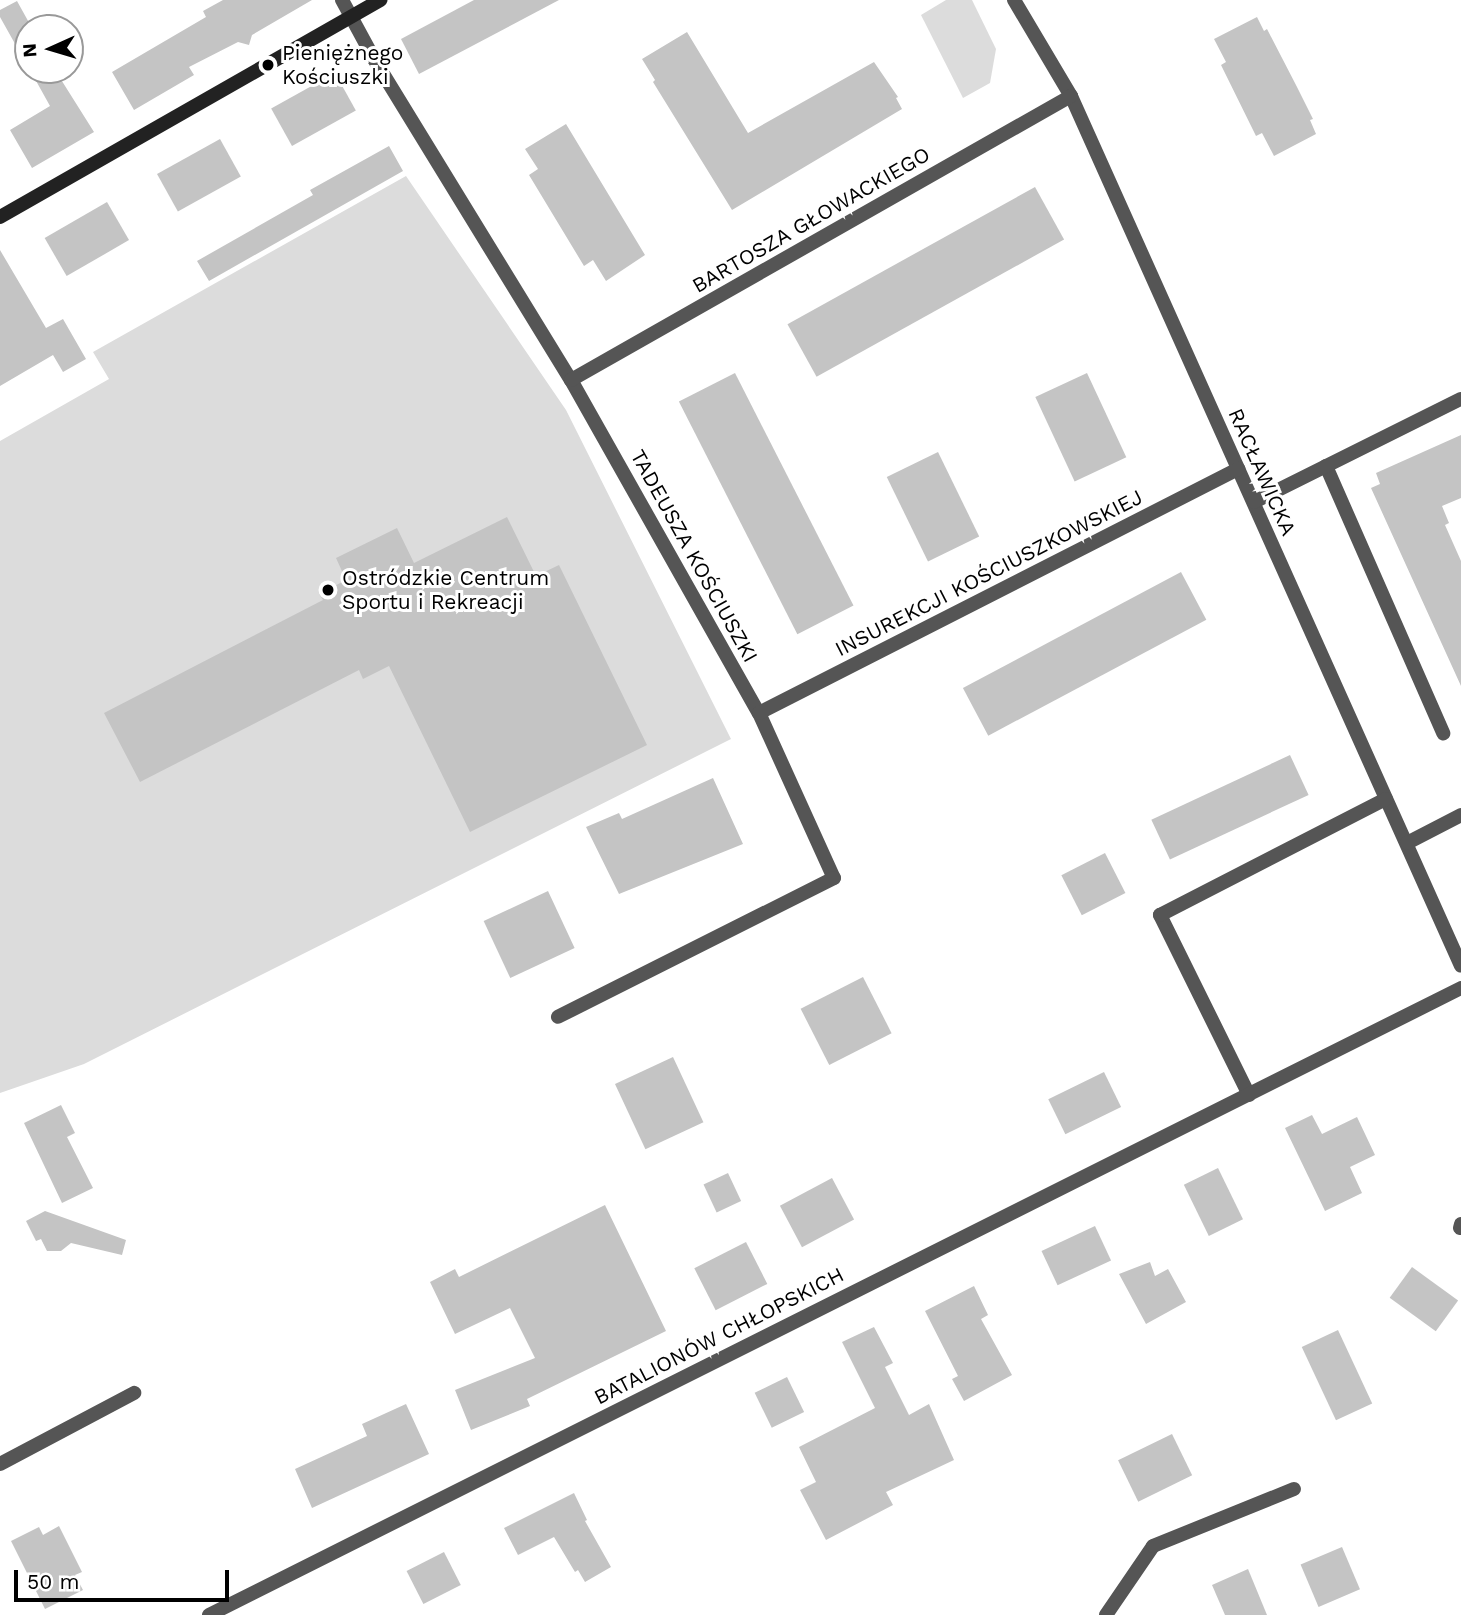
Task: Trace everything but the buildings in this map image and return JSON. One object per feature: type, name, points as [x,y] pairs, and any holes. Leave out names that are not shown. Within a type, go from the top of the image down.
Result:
[{"type":"street","name":"TADEUSZA KOŚCIUSZKI","points":[[342,0],[374,59],[571,380],[758,713],[834,878],[558,1017]]},
{"type":"street","points":[[0,217],[380,0]]},
{"type":"street","name":"RACŁAWICKA","points":[[1014,0],[1071,96],[1461,966]]},
{"type":"street","name":"BARTOSZA GŁOWACKIEGO","points":[[571,380],[1071,96]]},
{"type":"street","points":[[1254,502],[1461,399]]},
{"type":"street","points":[[1326,466],[1443,733]]},
{"type":"street","name":"INSUREKCJI KOŚCIUSZKOWSKIEJ","points":[[758,713],[1238,469]]},
{"type":"street","points":[[1249,1095],[1160,915],[1386,799]]},
{"type":"street","points":[[1407,843],[1461,816]]},
{"type":"street","name":"BATALIONÓW CHŁOPSKICH","points":[[209,1615],[1461,988]]},
{"type":"street","points":[[0,1464],[134,1394]]},
{"type":"street","points":[[1106,1615],[1153,1546],[1294,1489]]},
{"type":"shaded area","points":[[946,0],[972,0],[996,49],[990,83],[963,98],[921,15]]},
{"type":"shaded area","name":"Ostródzkie Centrum Sportu i Rekreacji","points":[[406,176],[566,410],[731,739],[84,1064],[0,1093],[0,441],[109,379],[93,352]]},
{"type":"place","name":"Pieniężnego Kościuszki","points":[[268,65]]},
{"type":"place","name":"Ostródzkie Centrum Sportu i Rekreacji","points":[[328,590]]}]
